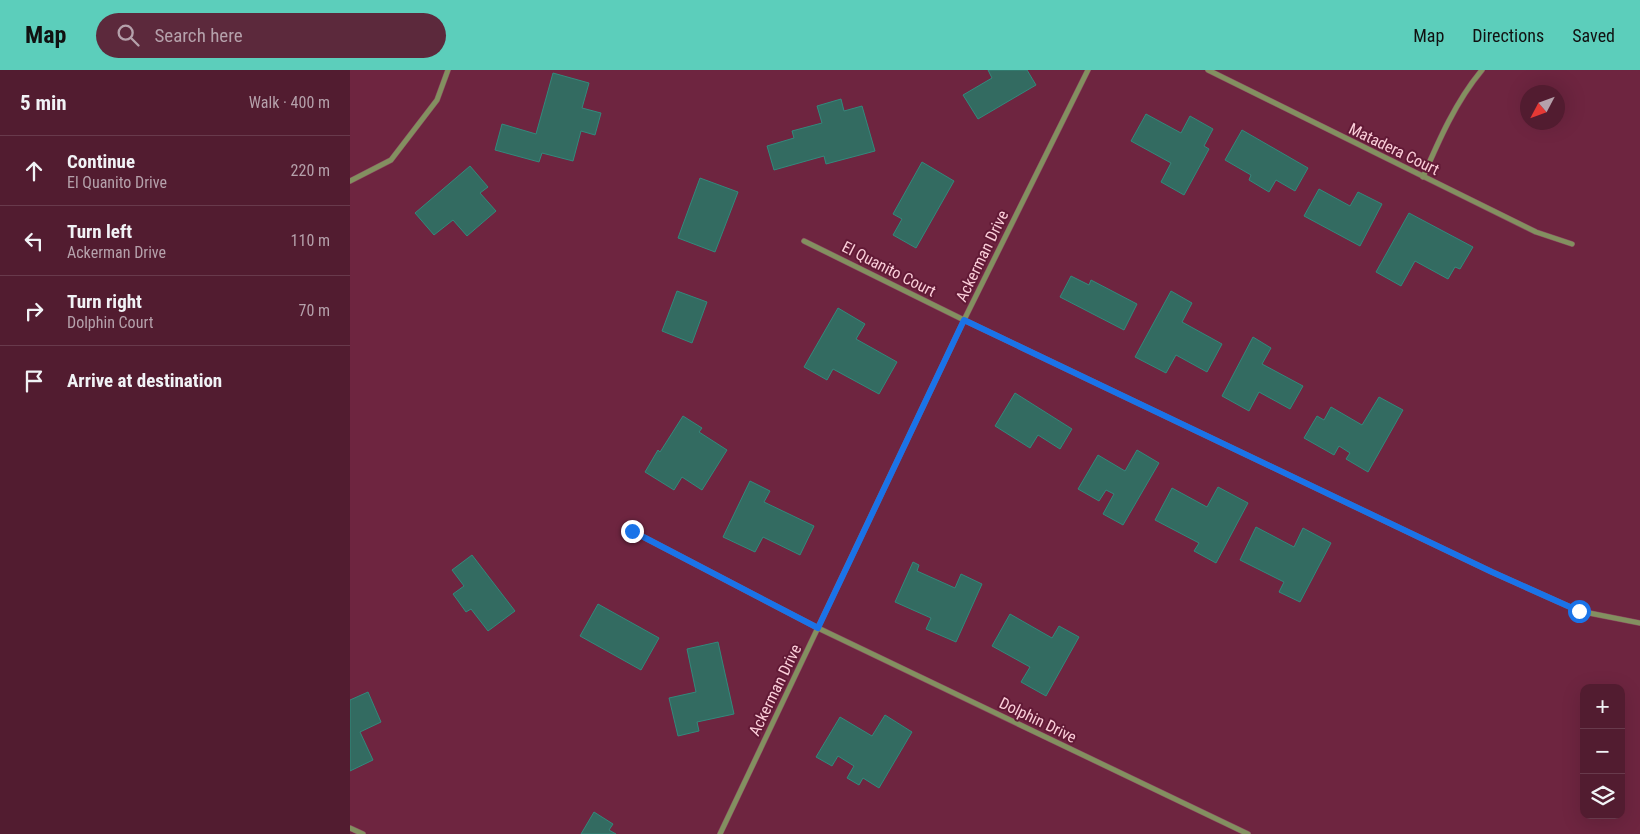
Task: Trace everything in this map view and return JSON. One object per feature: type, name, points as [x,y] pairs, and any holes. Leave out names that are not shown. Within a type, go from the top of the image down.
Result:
[{"type":"street","points":[[350,180],[391,160],[437,100],[448,70]]},
{"type":"street","name":"Ackerman Drive","points":[[720,834],[964,320],[1088,70]]},
{"type":"street","name":"Matadera Court","points":[[1208,70],[1536,232],[1572,244]]},
{"type":"street","points":[[1423,177],[1446,126],[1482,70]]},
{"type":"street","name":"El Quanito Court","points":[[804,241],[964,320],[1483,568],[1579,611],[1640,623]]},
{"type":"street","name":"Dolphin Drive","points":[[632,531],[818,628],[1248,834]]},
{"type":"street","points":[[350,828],[363,834]]},
{"type":"building","points":[[988,70],[1027,70],[1036,85],[978,119],[963,95],[992,78]]},
{"type":"building","points":[[553,73],[589,83],[582,108],[601,113],[595,135],[581,131],[573,161],[542,153],[539,162],[495,150],[502,124],[536,134]]},
{"type":"building","points":[[841,99],[844,111],[862,106],[875,151],[826,164],[824,156],[774,170],[767,146],[794,138],[792,131],[822,123],[817,106]]},
{"type":"building","points":[[1146,114],[1181,133],[1190,116],[1213,129],[1204,146],[1209,149],[1184,195],[1161,182],[1171,163],[1131,141]]},
{"type":"building","points":[[1242,130],[1308,168],[1295,191],[1276,180],[1269,192],[1249,180],[1251,175],[1225,160]]},
{"type":"building","points":[[922,162],[954,181],[916,248],[893,235],[902,219],[893,214]]},
{"type":"building","points":[[470,166],[488,187],[480,193],[496,211],[467,236],[453,220],[434,235],[415,213]]},
{"type":"building","points":[[700,178],[738,192],[715,252],[678,238]]},
{"type":"building","points":[[1319,189],[1350,206],[1358,192],[1382,204],[1360,246],[1304,216]]},
{"type":"building","points":[[1409,213],[1473,247],[1460,269],[1455,267],[1448,279],[1415,261],[1401,286],[1376,272]]},
{"type":"building","points":[[1071,276],[1089,285],[1091,280],[1137,304],[1124,330],[1060,297]]},
{"type":"building","points":[[677,291],[707,302],[692,343],[662,331]]},
{"type":"building","points":[[1171,291],[1192,303],[1182,322],[1222,344],[1207,372],[1176,355],[1166,373],[1135,357]]},
{"type":"building","points":[[838,308],[865,324],[856,339],[897,362],[879,394],[833,369],[827,380],[804,367]]},
{"type":"building","points":[[1253,337],[1271,348],[1262,364],[1303,386],[1290,409],[1259,392],[1249,411],[1222,396]]},
{"type":"building","points":[[1015,393],[1072,429],[1060,449],[1038,435],[1030,448],[995,426]]},
{"type":"building","points":[[1379,397],[1403,410],[1368,472],[1346,459],[1350,453],[1339,446],[1334,455],[1304,438],[1317,416],[1324,420],[1331,407],[1362,425]]},
{"type":"building","points":[[683,416],[702,428],[699,432],[727,450],[702,490],[682,477],[674,490],[645,472],[658,450],[660,452]]},
{"type":"building","points":[[1137,450],[1159,463],[1123,525],[1103,514],[1114,494],[1106,490],[1099,501],[1078,489],[1098,455],[1125,471]]},
{"type":"building","points":[[750,481],[770,491],[764,502],[814,526],[800,555],[763,537],[755,552],[723,537]]},
{"type":"building","points":[[1218,487],[1248,503],[1216,563],[1194,551],[1199,543],[1155,520],[1172,488],[1207,507]]},
{"type":"building","points":[[1256,527],[1294,547],[1303,528],[1331,543],[1300,602],[1279,592],[1284,582],[1240,560]]},
{"type":"building","points":[[472,555],[515,611],[488,631],[471,609],[466,612],[453,594],[464,586],[452,570]]},
{"type":"building","points":[[913,562],[919,565],[917,571],[955,588],[961,574],[982,584],[956,642],[926,629],[931,618],[895,602]]},
{"type":"building","points":[[598,604],[659,638],[641,670],[580,636]]},
{"type":"building","points":[[1010,614],[1052,638],[1059,626],[1079,637],[1046,696],[1021,682],[1030,667],[992,646]]},
{"type":"building","points":[[718,642],[734,714],[697,722],[699,731],[678,736],[669,698],[696,692],[687,649]]},
{"type":"building","points":[[368,692],[381,722],[360,732],[373,760],[350,771],[350,700]]},
{"type":"building","points":[[885,715],[912,732],[879,788],[863,778],[859,785],[847,778],[854,766],[838,756],[832,766],[816,757],[840,717],[872,736]]},
{"type":"building","points":[[594,812],[613,824],[609,830],[616,834],[581,834]]},
{"type":"route","points":[[632,531],[818,628],[964,320],[1492,572],[1579,611]]}]
